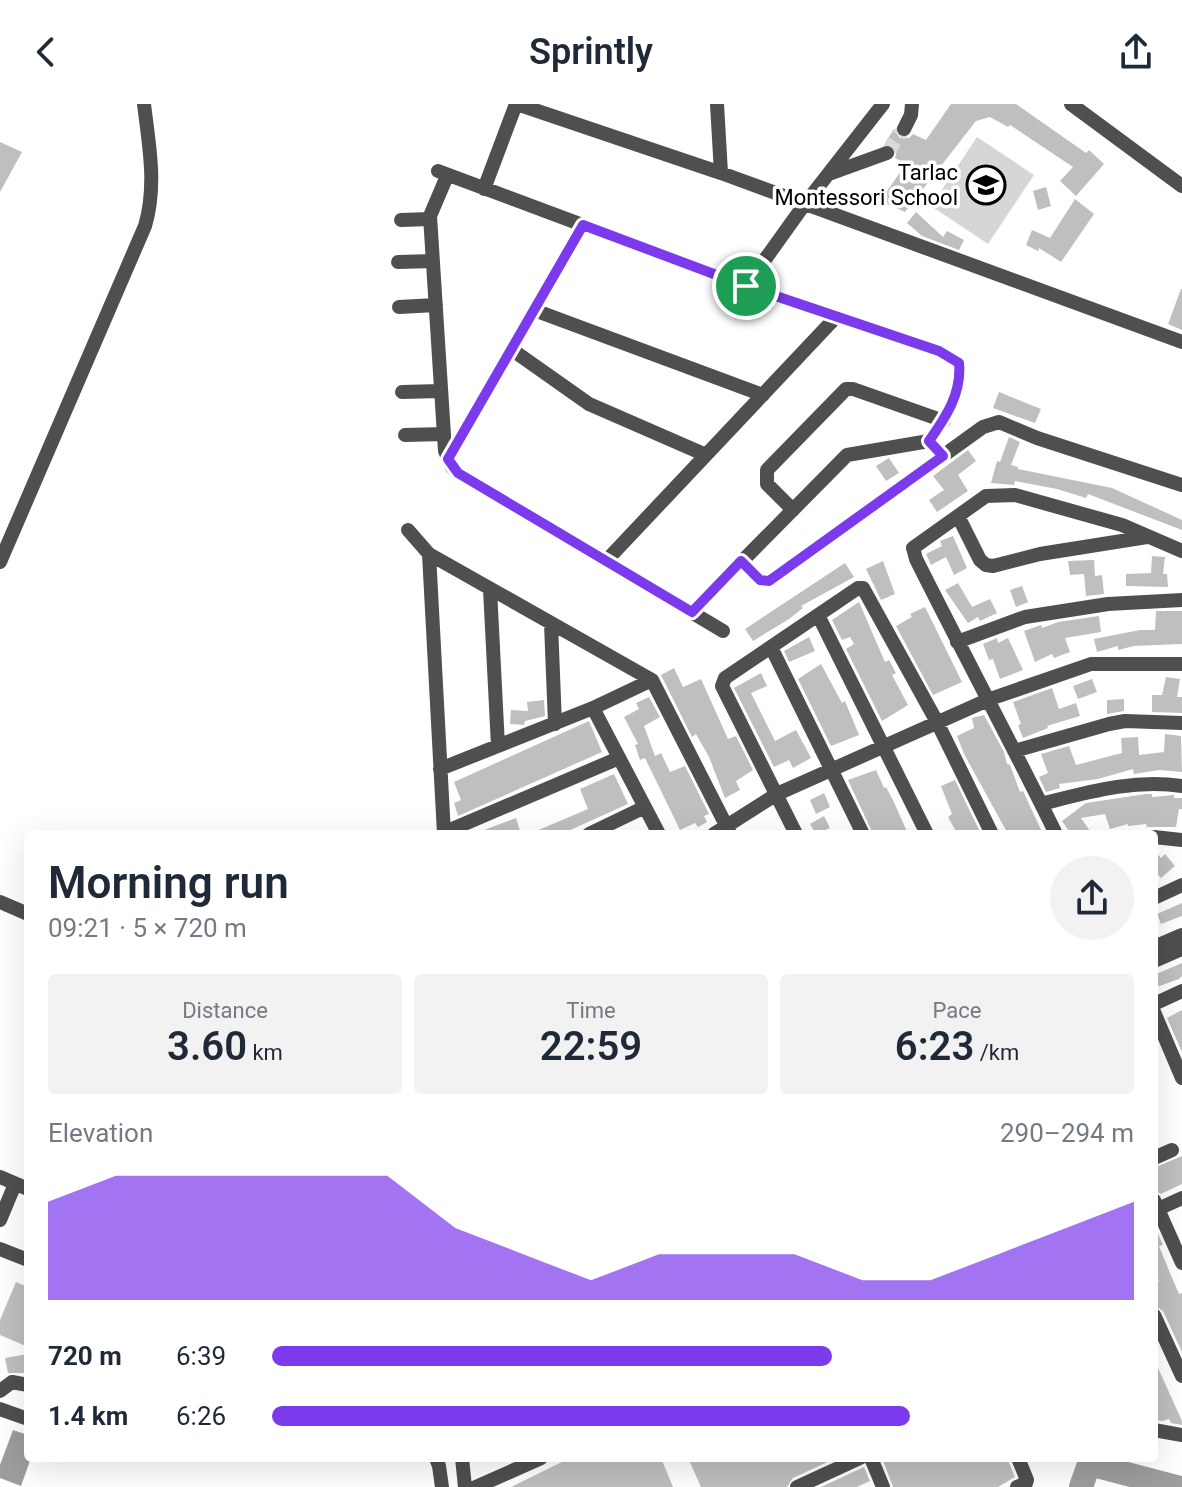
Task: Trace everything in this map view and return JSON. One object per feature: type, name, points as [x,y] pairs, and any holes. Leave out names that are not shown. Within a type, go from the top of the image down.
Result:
[{"type":"street","points":[[0,562],[145,226],[153,185],[144,104]]},
{"type":"street","points":[[484,189],[517,104],[721,173],[1182,342]]},
{"type":"street","points":[[717,104],[721,173]]},
{"type":"street","points":[[746,286],[883,104]]},
{"type":"street","points":[[904,129],[911,115],[912,104]]},
{"type":"street","points":[[1071,104],[1182,186]]},
{"type":"street","points":[[829,174],[887,153]]},
{"type":"street","points":[[692,612],[847,455],[929,441],[944,421],[961,382],[959,363],[939,351],[746,286],[442,174],[430,219],[448,459],[458,473],[723,631]]},
{"type":"street","points":[[401,220],[430,219]]},
{"type":"street","points":[[448,459],[583,225]]},
{"type":"street","points":[[398,262],[433,261]]},
{"type":"street","points":[[399,307],[436,305]]},
{"type":"street","points":[[534,310],[763,395]]},
{"type":"street","points":[[606,561],[837,316]]},
{"type":"street","points":[[511,349],[589,404],[706,455]]},
{"type":"street","points":[[793,510],[767,484],[767,470],[846,389],[944,421]]},
{"type":"street","points":[[402,392],[441,391]]},
{"type":"street","points":[[741,561],[760,580],[769,581],[983,427],[999,422],[1037,438],[1182,485]]},
{"type":"street","points":[[405,435],[444,434]]},
{"type":"street","points":[[929,441],[943,456]]},
{"type":"street","points":[[1054,830],[990,699],[957,642],[913,548],[986,496],[1015,495],[1122,525],[1182,551]]},
{"type":"street","points":[[959,518],[980,560],[993,566],[1040,554],[1148,537]]},
{"type":"street","points":[[408,530],[429,554],[652,680],[724,830]]},
{"type":"street","points":[[429,554],[444,830]]},
{"type":"street","points":[[794,830],[722,686],[725,678],[858,588],[867,590],[990,830]]},
{"type":"street","points":[[490,589],[498,746]]},
{"type":"street","points":[[957,642],[1025,617],[1108,604],[1182,600]]},
{"type":"street","points":[[818,615],[925,830]]},
{"type":"street","points":[[551,624],[555,724]]},
{"type":"street","points":[[771,647],[861,830]]},
{"type":"street","points":[[725,830],[777,794],[990,699],[1091,664],[1182,664]]},
{"type":"street","points":[[440,769],[555,724],[652,680]]},
{"type":"street","points":[[593,708],[657,830]]},
{"type":"street","points":[[1014,751],[1125,721],[1182,723]]},
{"type":"street","points":[[451,830],[619,758]]},
{"type":"street","points":[[1041,804],[1120,785],[1163,783],[1182,786]]},
{"type":"street","points":[[597,830],[645,807]]},
{"type":"street","points":[[1158,837],[1182,840]]},
{"type":"street","points":[[1158,891],[1182,885]]},
{"type":"street","points":[[0,902],[24,912]]},
{"type":"street","points":[[1158,945],[1182,935]]},
{"type":"street","points":[[1158,959],[1182,949]]},
{"type":"street","points":[[1158,1002],[1182,991]]},
{"type":"street","points":[[1158,1021],[1180,1069]]},
{"type":"street","points":[[1158,1156],[1172,1150]]},
{"type":"street","points":[[0,1177],[22,1187],[0,1220]]},
{"type":"street","points":[[1158,1204],[1182,1198]]},
{"type":"street","points":[[1158,1209],[1180,1256]]},
{"type":"street","points":[[0,1249],[24,1258]]},
{"type":"street","points":[[1158,1324],[1182,1376]]},
{"type":"street","points":[[0,1391],[12,1382],[24,1384]]},
{"type":"street","points":[[0,1409],[24,1418]]},
{"type":"street","points":[[1158,1431],[1182,1435]]},
{"type":"street","points":[[437,1462],[442,1487]]},
{"type":"street","points":[[462,1462],[465,1487]]},
{"type":"street","points":[[476,1487],[532,1462]]},
{"type":"street","points":[[797,1487],[851,1462]]},
{"type":"street","points":[[873,1462],[883,1487]]},
{"type":"street","points":[[1017,1487],[1027,1480],[1020,1462]]},
{"type":"shaded area","points":[[977,137],[1034,175],[988,244],[931,206]]},
{"type":"shaded area","points":[[13,1430],[24,1434],[24,1462],[30,1462],[21,1486],[0,1478],[0,1465]]},
{"type":"building","points":[[951,104],[1016,104],[1086,153],[1089,150],[1104,164],[1076,196],[1060,181],[1073,167],[1010,125],[1008,127],[990,117],[976,121],[905,212],[880,201],[906,164],[895,158],[897,150],[894,146],[885,143],[894,129],[900,138],[909,138],[913,134],[926,140]]},
{"type":"building","points":[[0,142],[22,152],[0,192]]},
{"type":"building","points":[[1046,187],[1051,206],[1038,210],[1033,191]]},
{"type":"building","points":[[1075,199],[1094,214],[1061,262],[1039,248],[1038,251],[1026,245],[1032,230],[1050,238]]},
{"type":"building","points":[[916,212],[943,237],[947,231],[964,240],[959,250],[922,236],[907,223]]},
{"type":"building","points":[[1182,289],[1182,330],[1168,324]]},
{"type":"building","points":[[999,392],[1041,409],[1035,423],[993,408]]},
{"type":"building","points":[[1009,437],[1020,442],[1011,465],[1018,469],[1112,488],[1182,520],[1182,530],[1088,494],[1086,498],[1015,481],[1014,485],[991,483],[997,461],[1000,462]]},
{"type":"building","points":[[968,450],[976,461],[958,475],[968,491],[937,512],[929,500],[944,490],[933,476]]},
{"type":"building","points":[[889,458],[899,473],[886,481],[876,466]]},
{"type":"building","points":[[953,536],[967,568],[954,575],[946,557],[931,565],[926,554],[942,546],[940,541]]},
{"type":"building","points":[[1152,556],[1165,557],[1163,574],[1167,574],[1168,587],[1126,586],[1126,574],[1151,573]]},
{"type":"building","points":[[1094,560],[1095,576],[1102,575],[1104,594],[1086,596],[1084,574],[1070,575],[1068,561]]},
{"type":"building","points":[[883,561],[895,594],[881,600],[866,569]]},
{"type":"building","points":[[845,563],[854,577],[801,606],[803,608],[789,619],[753,641],[745,629]]},
{"type":"building","points":[[958,583],[972,607],[990,599],[997,613],[980,621],[978,617],[968,623],[945,590]]},
{"type":"building","points":[[1022,586],[1028,602],[1016,607],[1010,590]]},
{"type":"building","points":[[859,602],[885,662],[889,660],[896,673],[892,675],[908,705],[882,721],[846,649],[854,644],[850,637],[842,640],[832,620]]},
{"type":"building","points":[[925,607],[962,682],[933,695],[896,626]]},
{"type":"building","points":[[1156,611],[1182,611],[1182,644],[1134,646],[1118,650],[1118,646],[1097,652],[1094,639],[1155,630]]},
{"type":"building","points":[[1099,616],[1101,632],[1065,638],[1070,652],[1054,658],[1052,654],[1035,662],[1024,631],[1041,625],[1042,628],[1058,622]]},
{"type":"building","points":[[809,637],[815,651],[789,662],[784,651]]},
{"type":"building","points":[[997,638],[998,643],[1008,638],[1023,670],[1000,679],[993,659],[989,660],[983,644]]},
{"type":"building","points":[[821,664],[842,703],[845,701],[859,735],[831,746],[798,679]]},
{"type":"building","points":[[674,668],[683,687],[701,679],[728,739],[736,736],[753,770],[736,781],[740,790],[725,798],[709,757],[696,734],[692,737],[661,675]]},
{"type":"building","points":[[761,673],[767,686],[751,693],[775,741],[796,730],[811,758],[793,768],[789,760],[774,767],[734,688]]},
{"type":"building","points":[[1166,677],[1180,679],[1177,697],[1182,697],[1182,713],[1152,712],[1152,695],[1162,695]]},
{"type":"building","points":[[1092,679],[1097,692],[1078,699],[1073,686]]},
{"type":"building","points":[[1052,688],[1059,709],[1076,703],[1080,716],[1047,726],[1023,738],[1013,702]]},
{"type":"building","points":[[649,697],[660,717],[644,726],[655,756],[661,753],[670,772],[685,766],[709,814],[704,816],[707,822],[698,827],[695,823],[680,830],[645,758],[640,760],[635,745],[638,744],[624,717],[639,709],[636,703]]},
{"type":"building","points":[[1124,699],[1124,711],[1107,714],[1107,700]]},
{"type":"building","points":[[544,700],[545,716],[525,721],[524,725],[510,724],[511,710],[528,711],[527,702]]},
{"type":"building","points":[[984,715],[1041,830],[1006,830],[957,736],[974,728],[972,718]]},
{"type":"building","points":[[589,721],[602,752],[458,816],[454,803],[461,800],[454,782]]},
{"type":"building","points":[[1165,734],[1181,736],[1182,772],[1159,770],[1134,774],[1133,769],[1098,779],[1059,784],[1060,788],[1046,792],[1039,777],[1048,773],[1041,754],[1069,746],[1076,765],[1122,753],[1121,738],[1138,737],[1139,755],[1164,752]]},
{"type":"building","points":[[876,770],[906,830],[871,830],[848,780]]},
{"type":"building","points":[[614,774],[628,804],[570,830],[538,830],[588,809],[580,789]]},
{"type":"building","points":[[955,780],[979,830],[955,830],[948,817],[952,814],[941,786]]},
{"type":"building","points":[[824,793],[830,807],[816,814],[810,800]]},
{"type":"building","points":[[1146,794],[1152,794],[1152,797],[1174,795],[1174,798],[1182,798],[1182,809],[1179,809],[1176,827],[1128,824],[1110,829],[1105,814],[1081,818],[1089,830],[1068,830],[1062,821],[1086,803]]},
{"type":"building","points":[[824,816],[830,828],[814,830],[810,824]]},
{"type":"building","points":[[516,818],[520,830],[484,830]]},
{"type":"building","points":[[1165,854],[1175,866],[1161,878],[1158,875],[1158,855],[1161,858]]},
{"type":"building","points":[[1182,903],[1182,916],[1161,924],[1158,914]]},
{"type":"building","points":[[1182,963],[1179,979],[1158,987],[1158,973]]},
{"type":"building","points":[[1182,1010],[1182,1052],[1167,1018]]},
{"type":"building","points":[[1182,1156],[1182,1184],[1161,1194],[1158,1192],[1158,1166]]},
{"type":"building","points":[[1158,1234],[1163,1245],[1159,1246],[1179,1294],[1182,1293],[1182,1352],[1163,1311],[1158,1308]]},
{"type":"building","points":[[16,1282],[24,1285],[24,1345],[0,1335],[0,1320]]},
{"type":"building","points":[[24,1355],[24,1373],[8,1373],[5,1358]]},
{"type":"building","points":[[1158,1368],[1182,1425],[1171,1423],[1169,1419],[1158,1420]]},
{"type":"building","points":[[562,1462],[663,1462],[673,1487],[511,1487]]},
{"type":"building","points":[[690,1462],[827,1462],[793,1478],[787,1487],[701,1487]]},
{"type":"building","points":[[884,1462],[1009,1462],[1015,1477],[998,1487],[893,1487]]},
{"type":"building","points":[[864,1467],[870,1481],[857,1487],[821,1487]]},
{"type":"waterway","points":[[1081,1487],[1089,1464],[1177,1487]]},
{"type":"tunnel","points":[[887,153],[904,129]]},
{"type":"place","name":"Tarlac Montessori School","points":[[986,185]]},
{"type":"route","points":[[583,225],[746,286],[939,351],[959,363],[961,382],[944,421],[929,441],[943,456],[769,581],[760,580],[741,561],[692,612],[452,467],[448,459],[583,225]]}]
